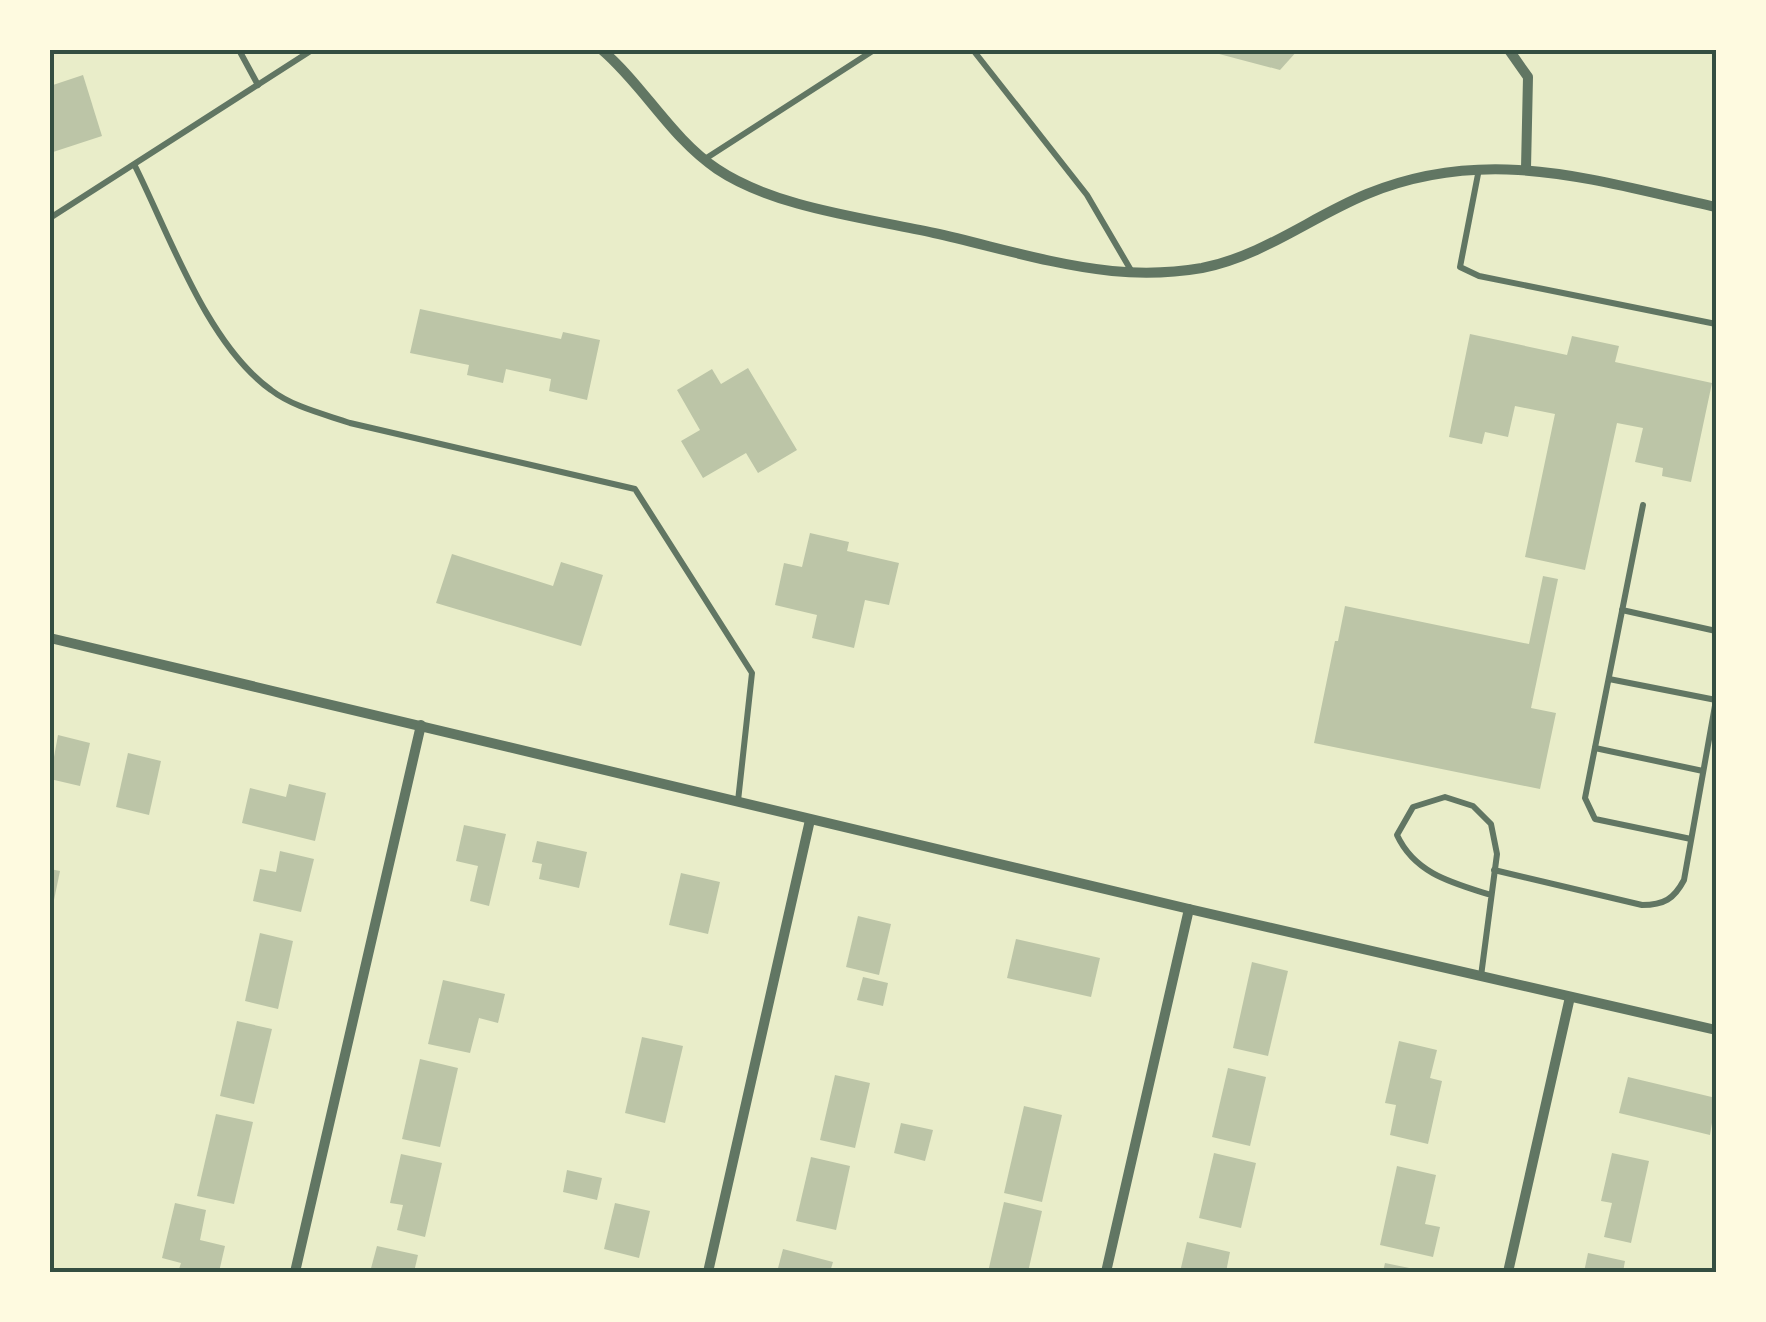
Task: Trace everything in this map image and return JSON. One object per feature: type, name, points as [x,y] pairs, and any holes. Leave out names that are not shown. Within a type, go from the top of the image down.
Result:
[{"type":"street","points":[[602,50],[634,80],[688,146],[738,181],[801,202],[1080,266],[1168,272],[1222,263],[1267,246],[1344,204],[1394,184],[1479,170],[1526,168],[1716,207]]},
{"type":"street","points":[[1508,50],[1528,77],[1526,168]]},
{"type":"street","points":[[50,638],[810,820],[1716,1030]]},
{"type":"street","points":[[296,1272],[422,726]]},
{"type":"street","points":[[708,1272],[810,820]]},
{"type":"street","points":[[1106,1272],[1189,909]]},
{"type":"street","points":[[1508,1272],[1570,997]]},
{"type":"lane","points":[[239,50],[258,85]]},
{"type":"lane","points":[[50,218],[312,50]]},
{"type":"lane","points":[[704,160],[874,50]]},
{"type":"lane","points":[[974,50],[1088,194],[1132,272]]},
{"type":"lane","points":[[136,166],[218,337],[271,391],[312,411],[350,423],[634,489],[752,673],[738,802]]},
{"type":"lane","points":[[1479,170],[1460,267],[1479,276],[1716,324]]},
{"type":"lane","points":[[1643,505],[1585,798],[1595,820],[1692,839]]},
{"type":"lane","points":[[1622,610],[1716,631]]},
{"type":"lane","points":[[1494,870],[1642,905],[1662,905],[1678,892],[1684,880],[1716,700],[1608,679]]},
{"type":"lane","points":[[1595,748],[1703,770]]},
{"type":"lane","points":[[1481,977],[1497,854],[1490,824],[1473,806],[1445,797],[1413,807],[1397,835],[1404,851],[1421,867],[1446,880],[1491,895]]},
{"type":"building","points":[[1204,50],[1298,50],[1280,70]]},
{"type":"building","points":[[83,75],[102,136],[50,153],[50,86]]},
{"type":"building","points":[[420,309],[561,339],[563,332],[600,340],[587,400],[549,391],[551,379],[506,369],[503,383],[467,375],[469,365],[410,353]]},
{"type":"building","points":[[1470,334],[1567,355],[1572,336],[1619,346],[1615,362],[1712,383],[1691,482],[1662,476],[1663,468],[1635,462],[1643,428],[1617,423],[1585,570],[1525,557],[1555,414],[1515,406],[1508,437],[1485,432],[1482,444],[1449,437]]},
{"type":"building","points":[[748,368],[797,450],[758,473],[746,453],[703,478],[681,441],[700,430],[677,390],[712,369],[721,384]]},
{"type":"building","points":[[810,533],[849,542],[847,551],[899,563],[889,605],[865,600],[854,648],[812,638],[817,615],[775,605],[784,563],[802,567]]},
{"type":"building","points":[[452,554],[553,586],[561,562],[603,575],[581,646],[436,603]]},
{"type":"building","points":[[1543,576],[1558,579],[1531,708],[1556,713],[1540,789],[1314,743],[1345,606],[1529,644]]},
{"type":"building","points":[[58,735],[90,743],[80,786],[50,779]]},
{"type":"building","points":[[128,753],[161,761],[149,815],[116,807]]},
{"type":"building","points":[[289,784],[326,793],[315,841],[242,823],[250,788],[286,797]]},
{"type":"building","points":[[464,825],[506,834],[489,906],[470,901],[478,866],[456,861]]},
{"type":"building","points":[[537,841],[587,852],[579,888],[539,879],[542,864],[532,862]]},
{"type":"building","points":[[280,851],[314,859],[301,912],[253,901],[260,869],[276,872]]},
{"type":"building","points":[[50,869],[60,871],[54,900],[50,899]]},
{"type":"building","points":[[681,873],[720,882],[708,934],[669,925]]},
{"type":"building","points":[[858,916],[891,924],[879,975],[846,967]]},
{"type":"building","points":[[260,933],[293,941],[278,1009],[245,1001]]},
{"type":"building","points":[[1016,939],[1100,958],[1091,997],[1007,978]]},
{"type":"building","points":[[1252,962],[1288,971],[1268,1056],[1233,1048]]},
{"type":"building","points":[[863,977],[888,983],[883,1006],[857,1000]]},
{"type":"building","points":[[443,980],[505,994],[498,1023],[479,1018],[470,1053],[428,1044]]},
{"type":"building","points":[[237,1021],[272,1029],[254,1104],[220,1096]]},
{"type":"building","points":[[642,1037],[683,1046],[665,1123],[625,1113]]},
{"type":"building","points":[[1399,1041],[1437,1050],[1430,1078],[1442,1081],[1428,1144],[1390,1135],[1396,1105],[1385,1103]]},
{"type":"building","points":[[420,1059],[458,1068],[440,1147],[402,1139]]},
{"type":"building","points":[[1228,1068],[1266,1077],[1250,1146],[1212,1137]]},
{"type":"building","points":[[835,1075],[870,1083],[855,1148],[820,1140]]},
{"type":"building","points":[[1628,1077],[1716,1098],[1710,1135],[1619,1113]]},
{"type":"building","points":[[1024,1106],[1062,1115],[1042,1202],[1004,1193]]},
{"type":"building","points":[[216,1114],[253,1122],[234,1204],[197,1196]]},
{"type":"building","points":[[901,1123],[933,1130],[925,1161],[894,1153]]},
{"type":"building","points":[[1214,1153],[1256,1163],[1241,1228],[1199,1218]]},
{"type":"building","points":[[1612,1153],[1649,1161],[1631,1243],[1604,1237],[1612,1203],[1601,1201]]},
{"type":"building","points":[[401,1154],[442,1163],[425,1237],[397,1230],[403,1205],[390,1203]]},
{"type":"building","points":[[811,1157],[850,1166],[836,1230],[796,1221]]},
{"type":"building","points":[[1397,1166],[1436,1175],[1425,1224],[1440,1227],[1433,1257],[1380,1245]]},
{"type":"building","points":[[567,1170],[602,1178],[597,1200],[563,1192]]},
{"type":"building","points":[[1004,1202],[1042,1211],[1028,1272],[988,1272]]},
{"type":"building","points":[[175,1203],[206,1210],[200,1240],[225,1246],[219,1272],[178,1272],[181,1263],[162,1258]]},
{"type":"building","points":[[615,1203],[650,1211],[639,1258],[604,1249]]},
{"type":"building","points":[[1187,1242],[1230,1252],[1226,1272],[1180,1272]]},
{"type":"building","points":[[377,1246],[418,1255],[414,1272],[370,1272]]},
{"type":"building","points":[[783,1249],[833,1262],[830,1272],[777,1272]]},
{"type":"building","points":[[1588,1253],[1625,1261],[1623,1272],[1584,1272]]},
{"type":"building","points":[[1385,1263],[1419,1270],[1419,1272],[1383,1272]]}]
